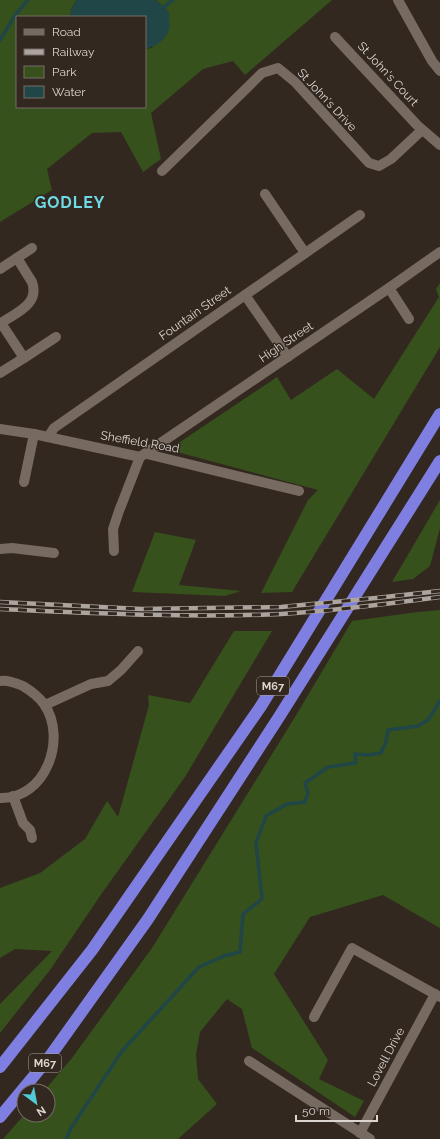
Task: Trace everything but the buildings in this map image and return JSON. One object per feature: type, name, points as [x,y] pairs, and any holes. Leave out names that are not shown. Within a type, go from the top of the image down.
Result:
[{"type":"highway","name":"M67","points":[[0,1067],[92,950],[261,706],[440,414]]},
{"type":"highway","name":"M67","points":[[0,1117],[48,1059],[148,919],[440,461]]},
{"type":"street","points":[[398,0],[432,61],[440,71]]},
{"type":"street","name":"St John's Court","points":[[335,37],[422,130],[440,145]]},
{"type":"street","name":"St John's Drive","points":[[162,171],[262,73],[278,68],[295,82],[369,163],[379,166],[391,158],[422,130]]},
{"type":"street","points":[[265,194],[305,253]]},
{"type":"street","name":"Fountain Street","points":[[48,437],[54,428],[360,215]]},
{"type":"street","points":[[0,269],[32,248]]},
{"type":"street","name":"High Street","points":[[144,455],[440,252]]},
{"type":"street","points":[[17,258],[32,282],[34,287],[34,296],[29,304],[1,323],[24,358]]},
{"type":"street","points":[[389,288],[409,319]]},
{"type":"street","points":[[245,294],[288,357]]},
{"type":"street","points":[[0,374],[56,337]]},
{"type":"street","name":"Sheffield Road","points":[[0,429],[144,455],[299,491]]},
{"type":"street","points":[[24,482],[34,434]]},
{"type":"street","points":[[114,551],[113,529],[144,455]]},
{"type":"street","points":[[0,549],[12,548],[54,554]]},
{"type":"street","points":[[45,705],[91,684],[108,681],[121,670],[138,651]]},
{"type":"street","points":[[0,681],[13,682],[37,696],[45,705],[53,731],[51,757],[45,772],[36,784],[22,793],[0,798]]},
{"type":"street","points":[[13,796],[23,823],[30,830],[32,838]]},
{"type":"street","points":[[314,1017],[352,948],[438,995]]},
{"type":"street","name":"Lovell Drive","points":[[360,1133],[438,995]]},
{"type":"street","points":[[249,1061],[370,1139]]},
{"type":"green space","points":[[0,0],[76,0],[71,10],[70,16],[16,16],[16,108],[146,108],[146,49],[152,48],[169,12],[156,0],[332,0],[245,75],[233,61],[203,69],[151,113],[161,159],[143,172],[121,132],[92,133],[47,169],[52,190],[0,222]]},
{"type":"green space","points":[[440,283],[440,347],[292,592],[261,593],[308,500],[318,490],[177,452],[177,444],[277,377],[291,400],[337,369],[374,399],[439,297],[436,289]]},
{"type":"green space","points":[[440,500],[440,528],[430,566],[413,579],[392,582]]},
{"type":"green space","points":[[155,532],[196,540],[179,585],[241,591],[225,596],[132,592]]},
{"type":"green space","points":[[440,610],[440,928],[383,895],[310,917],[274,974],[328,1060],[319,1079],[364,1101],[355,1117],[252,1048],[242,1009],[227,999],[200,1032],[196,1054],[198,1079],[217,1104],[178,1139],[3,1139],[17,1123],[56,1123],[56,1083],[51,1083],[72,1058],[152,948],[295,717],[352,621]]},
{"type":"green space","points":[[234,631],[272,631],[185,777],[100,896],[50,970],[0,1033],[0,1004],[52,951],[15,949],[0,958],[0,888],[40,873],[85,839],[107,801],[118,817],[149,705],[148,695],[190,703]]},
{"type":"water","points":[[76,0],[156,0],[169,12],[169,29],[166,36],[160,42],[146,49],[146,16],[70,16],[71,10]]},
{"type":"waterway","points":[[0,40],[16,14],[28,0]]},
{"type":"waterway","points":[[164,7],[173,0]]},
{"type":"waterway","points":[[66,1139],[71,1128],[122,1051],[199,967],[224,956],[240,952],[243,914],[262,899],[256,843],[266,816],[287,804],[305,802],[308,793],[305,783],[328,767],[356,763],[355,754],[369,755],[381,753],[386,742],[388,730],[418,726],[428,720],[440,701]]},
{"type":"railway","points":[[0,602],[141,609],[281,607],[440,591]]},
{"type":"railway","points":[[0,609],[140,614],[246,615],[321,611],[440,597]]},
{"type":"district","name":"GODLEY","points":[[70,202]]}]
